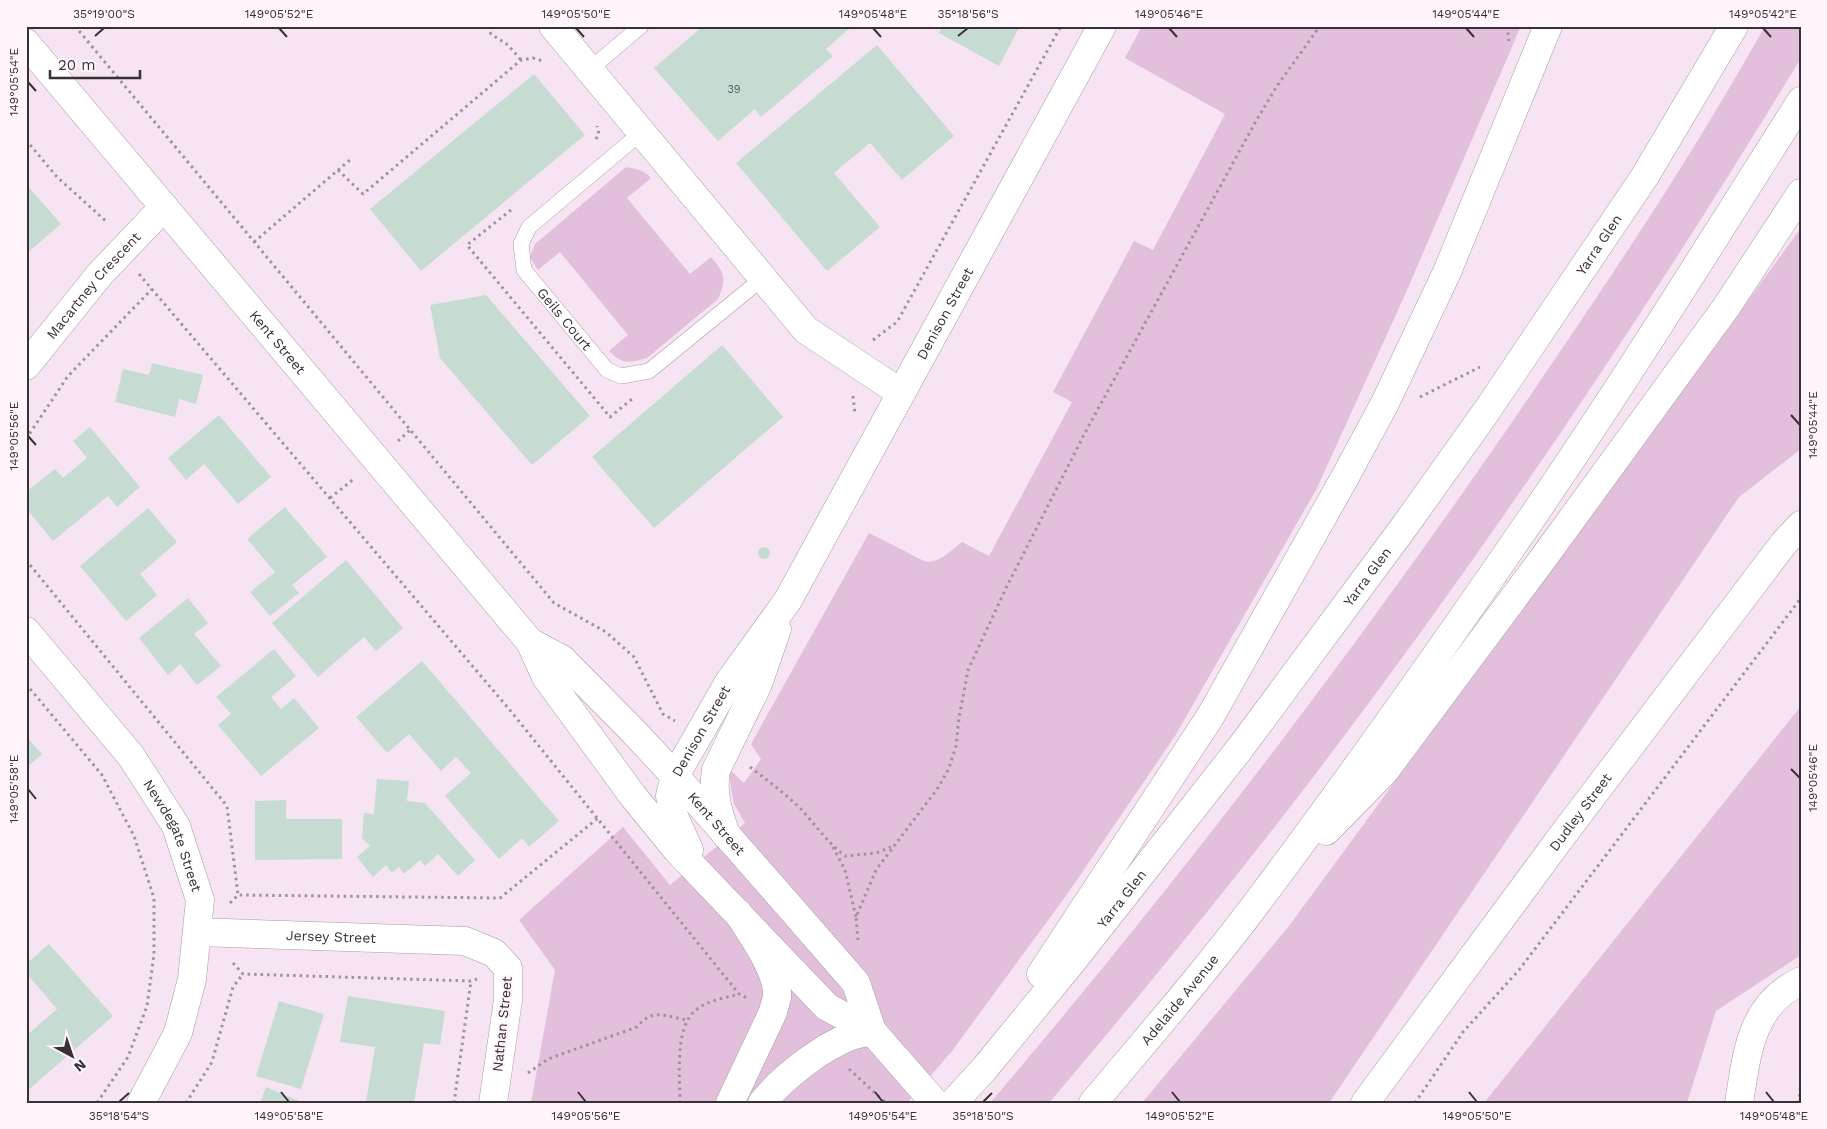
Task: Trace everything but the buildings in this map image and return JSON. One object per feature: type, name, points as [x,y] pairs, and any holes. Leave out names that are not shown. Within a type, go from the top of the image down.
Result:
[{"type":"main road","points":[[553,26],[806,330],[901,393]]},
{"type":"main road","name":"Denison Street","points":[[700,874],[673,814],[670,796],[675,776],[729,682],[788,600],[1102,26]]},
{"type":"main road","points":[[949,1100],[985,1055],[1066,937],[1210,717],[1344,479],[1385,403],[1447,272],[1548,26]]},
{"type":"main road","name":"Yarra Glen","points":[[949,1100],[985,1068],[1075,958],[1228,762],[1404,527],[1486,412],[1645,176],[1734,26]]},
{"type":"main road","name":"Kent Street","points":[[26,43],[530,642],[546,677],[633,796],[677,850],[827,1007],[872,1031],[905,1068],[949,1100]]},
{"type":"main road","points":[[1264,893],[1445,642],[1534,514],[1695,269],[1801,101]]},
{"type":"main road","points":[[1264,893],[1384,772],[1542,560],[1727,306],[1801,193]]},
{"type":"main road","name":"Macartney Crescent","points":[[26,366],[100,274],[164,207]]},
{"type":"main road","name":"Dudley Street","points":[[1365,1103],[1784,543],[1801,526]]},
{"type":"main road","name":"Denison Street","points":[[726,835],[716,805],[714,786],[716,770],[758,684],[788,600]]},
{"type":"main road","name":"Newdegate Street","points":[[26,630],[131,756],[176,826],[200,900],[192,979],[178,1033],[141,1103]]},
{"type":"main road","name":"Kent Street","points":[[530,642],[562,659],[675,776],[856,983],[872,1031]]},
{"type":"main road","name":"Adelaide Avenue","points":[[1093,1103],[1165,1018],[1264,893]]},
{"type":"main road","points":[[730,1103],[773,1012],[777,996],[773,974],[761,949],[738,913]]},
{"type":"main road","name":"Jersey Street","points":[[197,932],[465,941]]},
{"type":"main road","name":"Nathan Street","points":[[465,941],[494,953],[508,968],[508,1000],[495,1090]]},
{"type":"main road","points":[[1738,1103],[1749,1046],[1757,1021],[1793,985]]},
{"type":"main road","points":[[762,1103],[776,1087],[823,1050],[849,1037],[872,1031]]},
{"type":"lane","points":[[590,70],[641,26]]},
{"type":"lane","name":"Geils Court","points":[[642,132],[529,227],[521,244],[524,270],[607,370],[620,376],[649,371],[763,278]]},
{"type":"path","points":[[75,26],[554,603],[606,632],[634,657],[663,714]]},
{"type":"path","points":[[488,26],[491,34],[508,45],[521,60]]},
{"type":"path","points":[[850,423],[855,414],[852,384],[858,365],[874,339],[897,322],[1061,26]]},
{"type":"path","points":[[856,918],[876,870],[891,847],[938,788],[949,768],[956,746],[968,670],[1006,588],[1087,429],[1256,121],[1277,86],[1320,26]]},
{"type":"path","points":[[338,170],[363,194],[521,60],[533,58],[549,63]]},
{"type":"path","points":[[595,118],[599,134],[595,140]]},
{"type":"path","points":[[26,140],[57,177],[115,230],[120,253],[509,709],[740,994],[713,1001],[696,1010],[687,1020],[681,1041],[679,1067],[680,1103]]},
{"type":"path","points":[[254,242],[352,159]]},
{"type":"path","points":[[513,208],[467,245],[610,417],[633,398]]},
{"type":"path","points":[[26,438],[68,376],[152,290]]},
{"type":"path","points":[[1413,400],[1484,365]]},
{"type":"path","points":[[26,560],[226,806],[238,895],[500,898],[598,818]]},
{"type":"path","points":[[1415,1103],[1463,1032],[1519,970],[1801,598]]},
{"type":"path","points":[[26,684],[102,775],[134,836],[154,898],[154,954],[146,1006],[128,1057],[97,1103]]},
{"type":"path","points":[[743,762],[770,782],[801,810],[832,846],[845,856],[876,853],[891,847]]},
{"type":"path","points":[[832,846],[845,870],[856,918],[858,945]]},
{"type":"path","points":[[186,1103],[212,1062],[233,988],[243,974],[471,981],[508,968]]},
{"type":"path","points":[[454,1103],[471,981]]},
{"type":"path","points":[[495,1090],[519,1078],[548,1059],[637,1027],[644,1019],[654,1014],[687,1020]]},
{"type":"path","points":[[844,1064],[881,1096],[886,1103]]},
{"type":"path","points":[[1799,1103],[1801,1080]]},
{"type":"shaded area","points":[[1142,26],[1521,26],[1404,297],[1316,490],[1175,736],[1068,893],[952,1051],[907,1103],[531,1103],[555,970],[519,920],[623,827],[670,885],[745,823],[734,804],[730,770],[744,783],[761,759],[751,744],[869,533],[929,562],[940,559],[962,542],[989,556],[1072,402],[1053,392],[1134,241],[1153,250],[1225,114],[1125,58]]},
{"type":"shaded area","points":[[1765,26],[1801,26],[1801,58],[1682,249],[1494,530],[1294,802],[1112,1029],[1049,1103],[990,1103],[1127,939],[1259,771],[1449,513],[1674,179]]},
{"type":"shaded area","points":[[626,167],[637,169],[651,178],[627,198],[690,274],[711,257],[723,276],[723,286],[718,299],[647,358],[631,362],[618,359],[609,351],[628,335],[560,252],[538,270],[530,257],[535,244]]},
{"type":"shaded area","points":[[1801,228],[1801,449],[1739,497],[1329,1103],[1142,1103],[1289,926]]},
{"type":"shaded area","points":[[1801,706],[1801,955],[1716,1011],[1687,1103],[1484,1103]]}]
